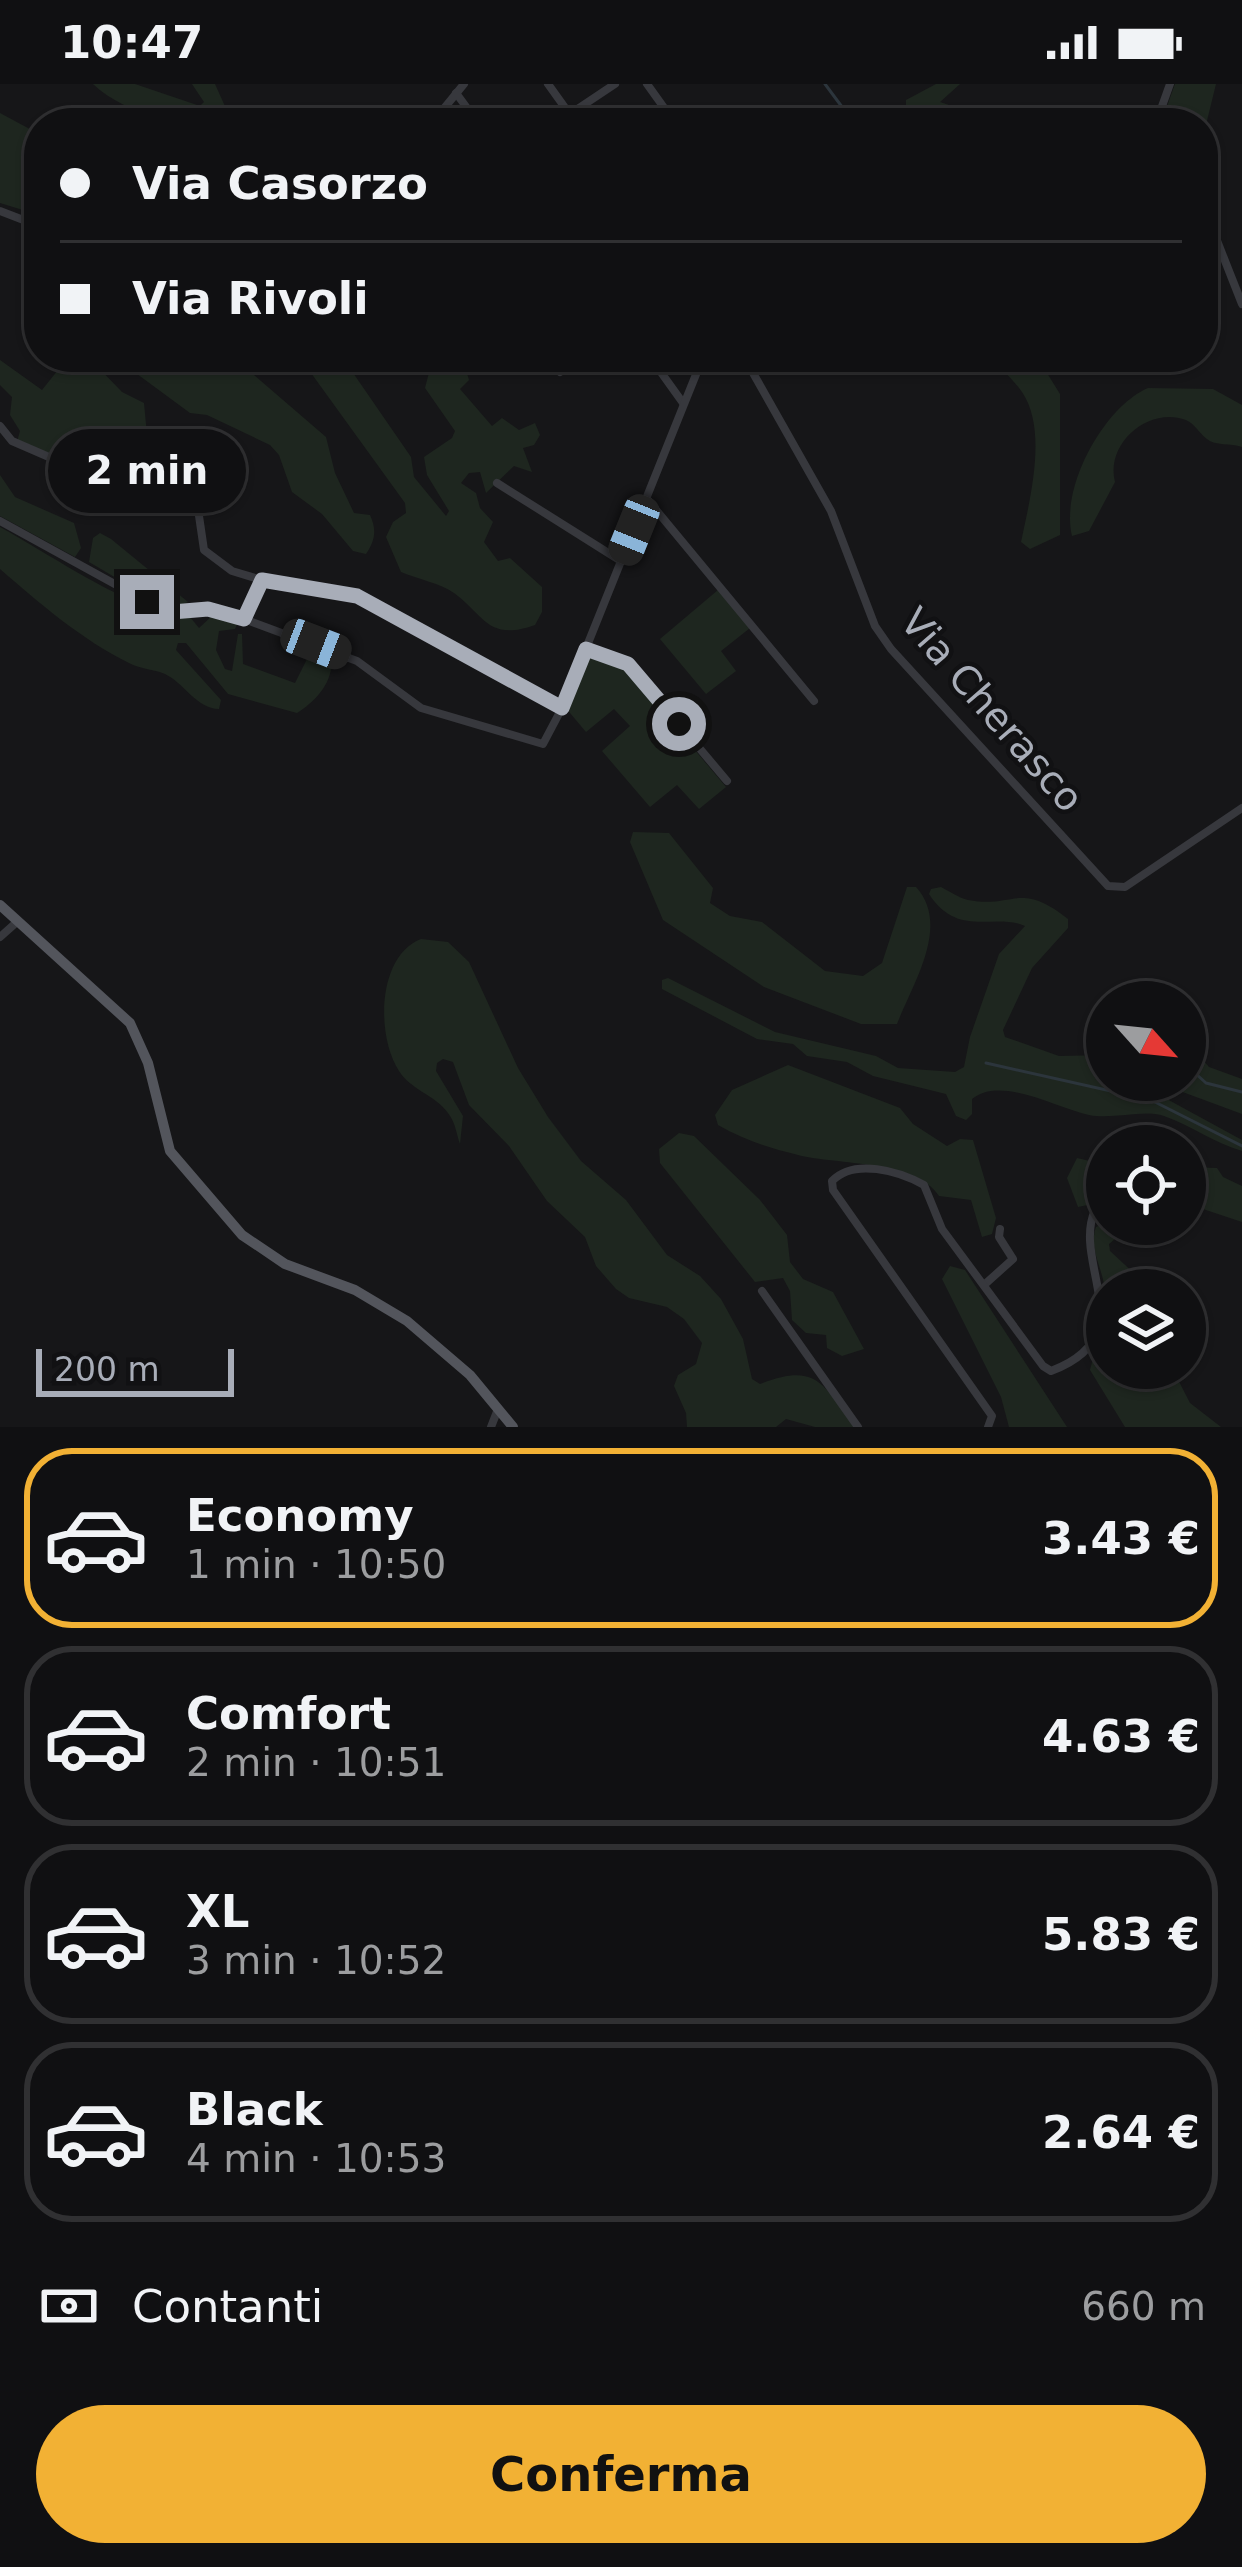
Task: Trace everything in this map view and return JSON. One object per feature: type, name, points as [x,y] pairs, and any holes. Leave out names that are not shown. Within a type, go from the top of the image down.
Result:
[{"type":"main road","points":[[0,905],[130,1023],[148,1063],[170,1151],[242,1235],[285,1264],[386,1306],[470,1375],[513,1427]]},
{"type":"street","points":[[444,108],[464,84]]},
{"type":"street","points":[[586,108],[614,84]]},
{"type":"street","points":[[456,93],[467,108]]},
{"type":"street","points":[[1218,244],[1242,304]]},
{"type":"street","points":[[661,372],[683,403]]},
{"type":"street","points":[[0,521],[163,610],[208,609],[244,619],[357,661],[421,708],[539,744],[548,740],[562,708],[696,372]]},
{"type":"street","name":"Via Cherasco","points":[[752,372],[831,511],[875,626],[1108,886],[1125,887],[1242,808]]},
{"type":"street","points":[[0,426],[12,441],[73,467],[121,498],[173,494],[190,499],[198,509],[204,550],[227,568],[262,580],[357,596],[562,708]]},
{"type":"street","points":[[497,483],[621,561]]},
{"type":"street","points":[[646,498],[814,701]]},
{"type":"street","points":[[244,619],[262,580]]},
{"type":"street","points":[[586,649],[631,667],[727,781]]},
{"type":"street","points":[[0,938],[18,921]]},
{"type":"street","points":[[988,1427],[992,1416],[832,1190],[833,1178],[864,1168],[922,1184],[938,1223],[1042,1366],[1051,1370],[1089,1345],[1098,1328],[1101,1287],[1092,1245]]},
{"type":"street","points":[[984,1285],[1013,1259],[999,1237],[1000,1229]]},
{"type":"street","points":[[762,1291],[858,1427]]},
{"type":"street","points":[[491,1427],[499,1408]]},
{"type":"shaded area","points":[[93,84],[135,84],[200,106],[204,102],[192,84],[215,84],[226,108],[131,108]]},
{"type":"shaded area","points":[[936,84],[960,84],[940,102],[958,108],[906,108],[906,100]]},
{"type":"shaded area","points":[[1175,84],[1216,84],[1210,108],[1166,108]]},
{"type":"shaded area","points":[[0,113],[24,126],[24,210],[0,203]]},
{"type":"shaded area","points":[[0,360],[42,390],[56,372],[103,372],[122,392],[144,403],[149,456],[171,471],[167,481],[155,481],[144,494],[125,497],[70,460],[17,442],[20,431],[10,415],[12,397],[0,385]]},
{"type":"shaded area","points":[[134,372],[250,372],[326,437],[335,473],[354,513],[370,515],[372,520],[374,535],[366,554],[353,551],[322,514],[292,492],[279,455],[270,445],[207,415],[190,413]]},
{"type":"shaded area","points":[[352,372],[411,457],[414,477],[446,516],[449,511],[427,475],[424,457],[455,431],[425,388],[429,372],[467,372],[469,380],[460,389],[492,426],[502,418],[519,430],[535,423],[540,435],[534,445],[523,448],[532,472],[514,466],[486,493],[480,472],[469,473],[461,483],[476,493],[480,508],[493,522],[484,542],[498,561],[510,558],[542,587],[542,612],[535,625],[497,628],[448,590],[401,572],[386,537],[393,522],[406,513],[405,503],[311,373]]},
{"type":"shaded area","points":[[1005,372],[1046,372],[1060,394],[1060,535],[1030,549],[1021,542],[1035,465],[1034,425],[1030,408]]},
{"type":"shaded area","points":[[1148,388],[1213,389],[1242,405],[1242,447],[1210,441],[1186,420],[1157,418],[1144,423],[1123,442],[1114,468],[1115,482],[1089,531],[1072,536],[1073,495],[1089,451],[1116,412]]},
{"type":"shaded area","points":[[0,475],[15,497],[74,523],[81,548],[75,557],[0,516]]},
{"type":"shaded area","points":[[0,527],[121,596],[190,617],[199,628],[214,614],[239,620],[235,629],[219,631],[216,650],[225,669],[232,671],[238,634],[242,634],[243,664],[295,683],[308,657],[319,653],[331,659],[326,683],[297,713],[228,694],[186,643],[178,643],[176,650],[221,700],[219,709],[204,705],[165,674],[133,665],[94,643],[0,569]]},
{"type":"shaded area","points":[[100,533],[188,602],[169,609],[89,562],[93,538]]},
{"type":"shaded area","points":[[718,590],[750,628],[721,651],[736,671],[706,694],[660,639]]},
{"type":"shaded area","points":[[588,654],[623,665],[726,787],[699,809],[677,785],[650,807],[602,751],[630,726],[614,709],[586,732],[565,707]]},
{"type":"shaded area","points":[[633,832],[669,833],[713,888],[710,903],[730,916],[762,922],[825,971],[863,976],[882,963],[907,887],[916,887],[926,902],[930,936],[897,1024],[861,1024],[764,987],[663,920],[630,842]]},
{"type":"shaded area","points":[[941,887],[983,902],[1027,898],[1068,919],[1068,928],[1032,968],[1003,1030],[1005,1037],[1059,1056],[1086,1055],[1086,1101],[1170,1101],[1242,1140],[1242,1151],[1206,1136],[1206,1125],[1183,1125],[1147,1114],[1089,1115],[997,1090],[972,1099],[972,1114],[966,1120],[956,1116],[946,1094],[873,1076],[847,1062],[807,1056],[793,1044],[757,1039],[662,989],[662,980],[668,978],[775,1032],[876,1056],[898,1068],[955,1072],[964,1067],[999,954],[1025,926],[952,916],[929,894]]},
{"type":"shaded area","points":[[421,939],[448,942],[469,962],[518,1068],[548,1117],[581,1161],[626,1200],[667,1255],[700,1276],[721,1299],[743,1339],[752,1379],[760,1384],[806,1376],[825,1388],[854,1427],[815,1427],[786,1419],[776,1427],[687,1427],[674,1386],[678,1375],[696,1364],[702,1343],[684,1319],[667,1307],[629,1298],[616,1289],[596,1266],[585,1237],[547,1201],[509,1146],[469,1105],[453,1062],[443,1059],[436,1071],[463,1116],[460,1144],[448,1113],[399,1071],[387,1038],[385,998],[396,962]]},
{"type":"shaded area","points":[[1206,1064],[1242,1079],[1242,1114],[1206,1101]]},
{"type":"shaded area","points":[[788,1065],[900,1108],[913,1124],[947,1146],[960,1139],[973,1140],[996,1218],[992,1234],[982,1237],[971,1200],[939,1196],[913,1176],[787,1152],[718,1125],[715,1115],[732,1090]]},
{"type":"shaded area","points":[[679,1133],[694,1136],[760,1200],[787,1235],[790,1262],[803,1279],[833,1292],[864,1349],[842,1356],[827,1348],[826,1335],[806,1333],[792,1320],[790,1291],[783,1278],[755,1282],[660,1163],[659,1149]]},
{"type":"shaded area","points":[[1077,1158],[1086,1160],[1086,1205],[1078,1207],[1067,1178]]},
{"type":"shaded area","points":[[1206,1168],[1217,1168],[1223,1177],[1242,1186],[1242,1222],[1206,1210]]},
{"type":"shaded area","points":[[1109,1245],[1129,1269],[1100,1269],[1094,1248]]},
{"type":"shaded area","points":[[950,1266],[965,1270],[1067,1427],[1009,1427],[1001,1397],[942,1279]]},
{"type":"shaded area","points":[[1102,1389],[1183,1389],[1190,1403],[1221,1427],[1125,1427]]},
{"type":"waterway","points":[[825,84],[843,108]]},
{"type":"waterway","points":[[986,1063],[1151,1100],[1242,1146]]},
{"type":"waterway","points":[[1206,1083],[1242,1092]]},
{"type":"route","points":[[147,602],[172,612],[208,609],[244,619],[262,580],[351,594],[562,708],[586,649],[624,661],[679,724]]}]
